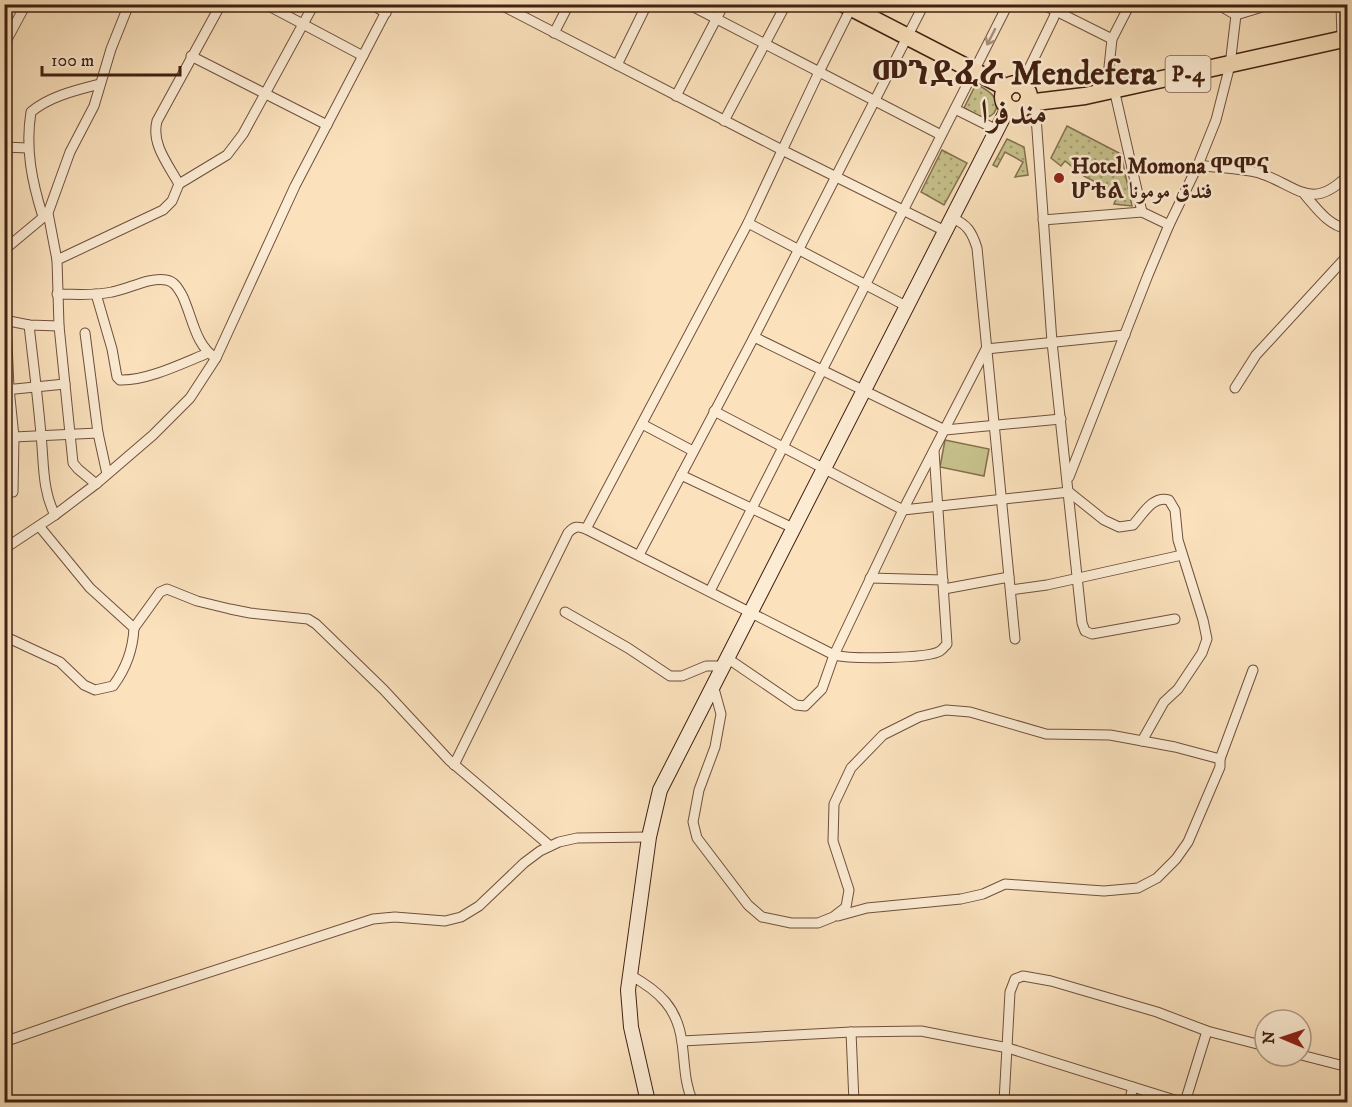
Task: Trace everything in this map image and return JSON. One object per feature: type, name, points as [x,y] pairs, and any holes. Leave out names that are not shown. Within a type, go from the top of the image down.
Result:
[{"type":"highway","points":[[849,6],[907,38],[974,70],[1027,91],[1031,103]]},
{"type":"highway","name":"P-4","points":[[1008,108],[1018,110],[1031,103],[1058,101],[1115,90],[1345,39]]},
{"type":"highway","points":[[1008,108],[1003,100],[1014,86]]},
{"type":"main road","points":[[648,1100],[629,1018],[628,990],[649,837],[660,790],[1008,108]]},
{"type":"street","points":[[4,45],[26,4]]},
{"type":"street","points":[[4,250],[45,215],[70,152],[94,106],[111,49],[129,4]]},
{"type":"street","points":[[179,184],[154,133],[157,121],[221,4]]},
{"type":"street","points":[[265,4],[363,56]]},
{"type":"street","points":[[57,260],[164,210],[172,201],[179,184],[226,155],[243,134],[314,4]]},
{"type":"street","points":[[4,549],[56,515],[96,484],[153,435],[190,398],[295,186],[388,9],[371,4]]},
{"type":"street","points":[[499,4],[724,121],[945,231]]},
{"type":"street","points":[[554,33],[569,4]]},
{"type":"street","points":[[617,65],[647,4]]},
{"type":"street","points":[[688,4],[941,135]]},
{"type":"street","points":[[676,96],[724,4]]},
{"type":"street","points":[[724,121],[767,44],[786,4]]},
{"type":"street","points":[[639,555],[799,250],[834,176],[924,4]]},
{"type":"street","points":[[710,591],[1008,4]]},
{"type":"street","points":[[1042,4],[1057,8],[1112,39]]},
{"type":"street","points":[[1130,4],[1112,39],[1109,67],[1142,212]]},
{"type":"street","points":[[1217,4],[1236,15],[1272,4]]},
{"type":"street","points":[[1068,479],[1169,225],[1198,165],[1216,120],[1230,65],[1236,15],[1240,4]]},
{"type":"street","points":[[1341,4],[1345,39]]},
{"type":"street","points":[[586,529],[748,223],[849,6]]},
{"type":"street","points":[[1014,86],[1057,8]]},
{"type":"street","points":[[191,56],[327,125]]},
{"type":"street","points":[[96,484],[73,463],[58,326],[57,260],[33,182],[28,148],[32,112],[39,105],[100,84]]},
{"type":"street","points":[[1031,103],[1052,342],[1085,631],[1092,634],[1175,619]]},
{"type":"street","points":[[955,109],[997,130]]},
{"type":"street","points":[[4,147],[28,148]]},
{"type":"street","points":[[1198,165],[1257,173],[1277,180],[1305,195],[1328,221],[1347,229]]},
{"type":"street","points":[[1305,195],[1323,194],[1347,176]]},
{"type":"street","points":[[1043,220],[1142,212],[1169,225]]},
{"type":"street","points":[[951,218],[963,222],[968,227],[976,248],[1015,639]]},
{"type":"street","points":[[748,223],[906,306]]},
{"type":"street","points":[[1235,388],[1256,355],[1347,255]]},
{"type":"street","points":[[57,294],[109,293],[159,279],[169,280],[178,287],[202,344],[212,356]]},
{"type":"street","points":[[96,294],[112,349],[117,377],[120,380],[143,376],[212,356]]},
{"type":"street","points":[[14,492],[14,437],[7,389],[5,320],[29,325],[58,326]]},
{"type":"street","points":[[29,325],[44,484],[48,501],[56,515]]},
{"type":"street","points":[[85,333],[98,433],[107,474]]},
{"type":"street","points":[[986,350],[1125,335]]},
{"type":"street","points":[[754,337],[945,430],[1061,419]]},
{"type":"street","points":[[565,612],[628,648],[670,676],[682,676],[706,666],[725,662],[796,705],[805,706],[822,688],[834,655],[870,578],[986,350]]},
{"type":"street","points":[[7,389],[65,384]]},
{"type":"street","points":[[714,411],[903,510],[1069,492],[1087,508],[1119,527],[1133,525],[1154,501],[1161,498],[1169,500],[1175,510],[1178,540],[1207,639],[1202,653],[1178,689],[1164,702],[1142,741]]},
{"type":"street","points":[[642,424],[693,451]]},
{"type":"street","points":[[14,437],[98,433]]},
{"type":"street","points":[[454,765],[573,527],[580,526],[834,655],[845,658],[874,658],[930,654],[940,651],[946,644],[934,451]]},
{"type":"street","points":[[681,474],[793,528]]},
{"type":"street","points":[[39,526],[90,588],[134,628]]},
{"type":"street","points":[[1011,590],[1182,555]]},
{"type":"street","points":[[870,578],[944,584],[1010,577]]},
{"type":"street","points":[[4,636],[60,662],[84,685],[95,690],[113,686],[121,675],[130,652],[134,628],[160,592],[167,589],[197,601],[230,609],[308,620],[316,624],[377,683],[454,765],[549,846]]},
{"type":"street","points":[[713,685],[721,714],[715,747],[699,790],[693,822],[697,838],[748,905],[762,917],[791,923],[818,923],[867,908],[983,894],[1005,884],[1104,891],[1138,888],[1157,878],[1176,860],[1188,842],[1220,767],[1220,759],[1253,670]]},
{"type":"street","points":[[833,917],[846,907],[849,890],[833,841],[834,804],[851,768],[883,735],[919,717],[946,710],[970,712],[1046,734],[1110,735],[1220,759]]},
{"type":"street","points":[[4,1042],[124,1000],[373,919],[445,921],[461,917],[479,906],[524,862],[549,846],[577,838],[649,837]]},
{"type":"street","points":[[630,975],[651,986],[664,999],[677,1021],[682,1041],[684,1072],[693,1102]]},
{"type":"street","points":[[1004,1102],[1010,992],[1015,979],[1023,976],[1051,981],[1157,1012],[1207,1031],[1253,1043]]},
{"type":"street","points":[[682,1041],[851,1032],[921,1031],[1008,1048],[1183,1102],[1207,1031]]},
{"type":"street","points":[[851,1032],[854,1102]]},
{"type":"street","points":[[1313,1058],[1347,1067]]},
{"type":"street","points":[[1129,1102],[1133,1088]]},
{"type":"shaded area","points":[[976,84],[989,92],[997,103],[994,113],[989,116],[980,116],[964,108]]},
{"type":"shaded area","points":[[1067,126],[1121,154],[1132,206],[1114,204],[1118,194],[1084,176],[1065,161],[1061,166],[1051,158]]},
{"type":"shaded area","points":[[1007,139],[1024,147],[1028,175],[1015,177],[1023,162],[1005,152],[997,167],[993,165]]},
{"type":"shaded area","points":[[942,150],[967,163],[944,205],[921,192]]},
{"type":"shaded area","points":[[945,440],[989,449],[984,476],[940,467]]},
{"type":"place","name":"Hotel Momona ሞሞና ሆቴል فندق مومونا","points":[[1059,178]]},
{"type":"district","name":"መንደፈራ Mendefera مندفرا","points":[[1014,92]]}]
